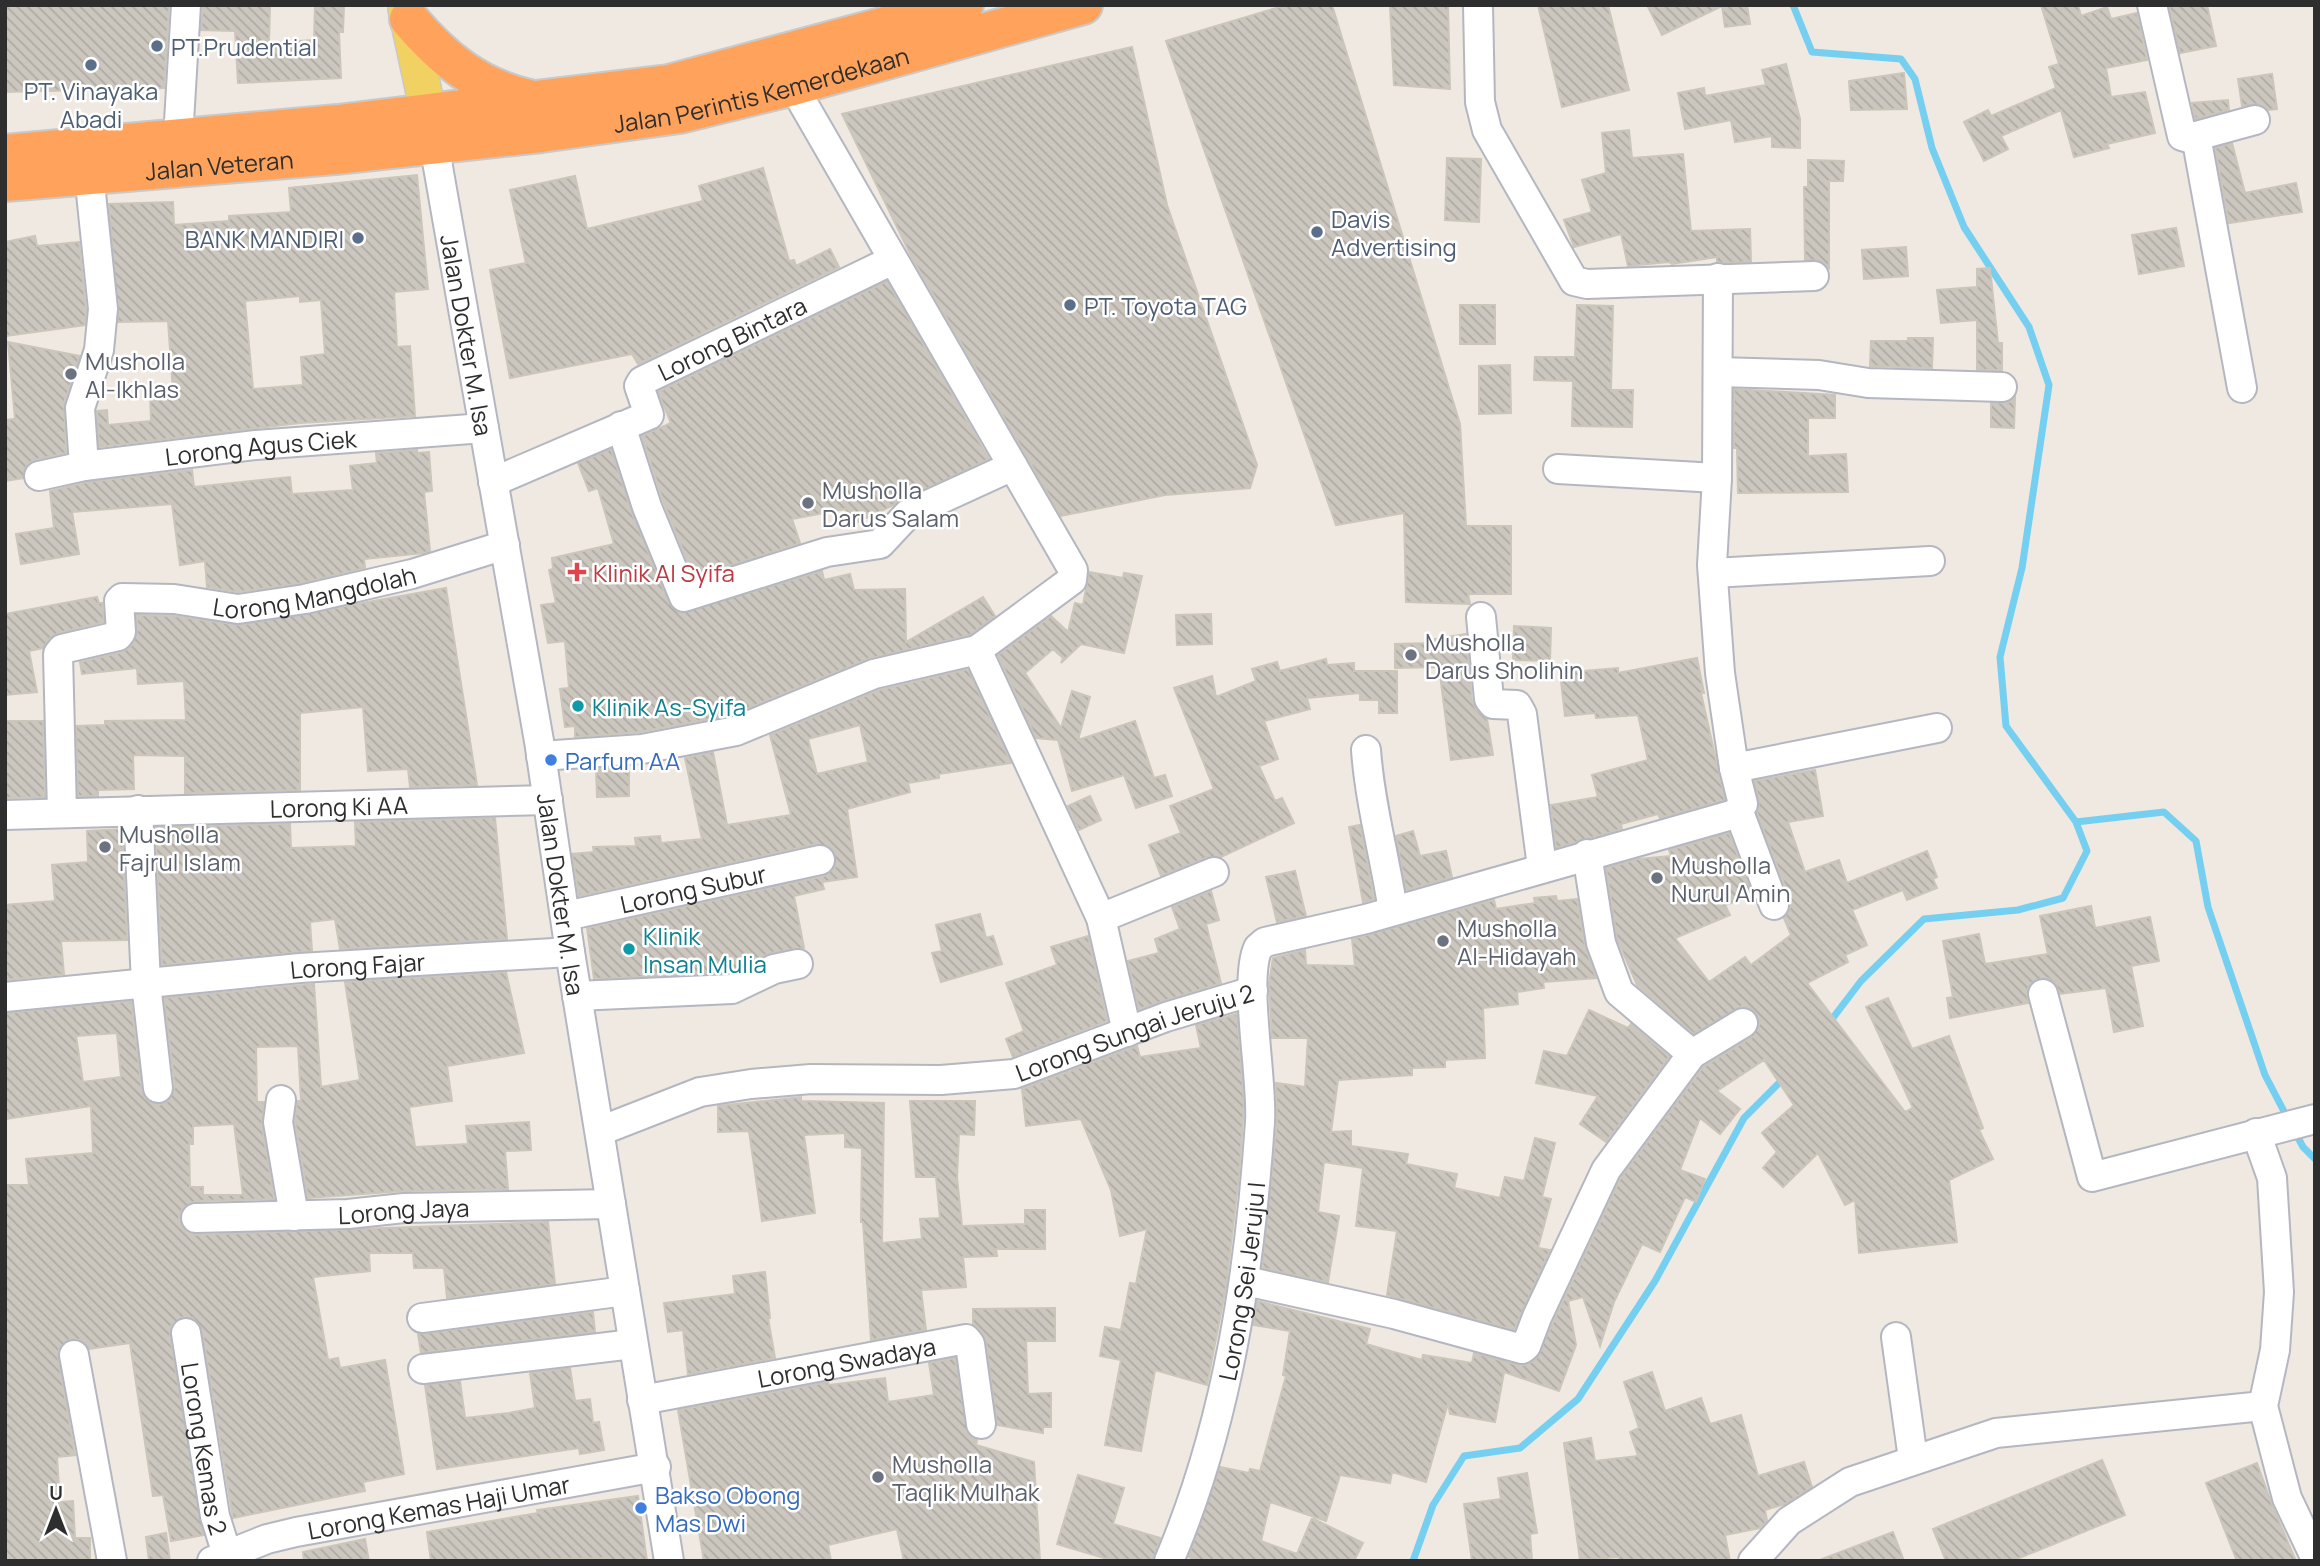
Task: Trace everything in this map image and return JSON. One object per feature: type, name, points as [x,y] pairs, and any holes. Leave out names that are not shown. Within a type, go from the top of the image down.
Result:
[{"type":"highway","points":[[432,129],[537,100],[674,99],[964,5]]},
{"type":"highway","name":"Jalan Perintis Kemerdekaan","points":[[432,129],[793,86],[1083,5]]},
{"type":"highway","points":[[407,12],[435,50],[461,71],[490,87],[537,100]]},
{"type":"highway","name":"Jalan Veteran","points":[[5,154],[178,138],[432,129]]},
{"type":"highway","name":"Jalan Veteran","points":[[5,182],[89,174],[432,129]]},
{"type":"main road","points":[[407,12],[432,129]]},
{"type":"street","name":"Jalan Veteran","points":[[178,138],[187,5]]},
{"type":"street","points":[[1478,5],[1480,102],[1487,130],[1566,272],[1574,281],[1587,284],[1814,276]]},
{"type":"street","points":[[2152,5],[2179,131],[2185,138],[2255,120]]},
{"type":"street","points":[[541,756],[642,750],[736,731],[874,674],[986,644],[1072,580],[1073,570],[793,86]]},
{"type":"street","name":"Jalan Dokter M. Isa","points":[[432,129],[541,756],[577,996],[670,1561]]},
{"type":"street","points":[[2196,136],[2242,388]]},
{"type":"street","points":[[84,466],[80,408],[99,350],[103,309],[89,174]]},
{"type":"street","name":"Lorong Bintara","points":[[493,482],[649,415],[639,386],[642,381],[893,260]]},
{"type":"street","points":[[1718,278],[1717,478],[1713,573],[1720,673],[1734,768],[1743,804],[1739,812],[1774,905]]},
{"type":"street","points":[[1718,372],[1819,375],[1868,383],[2002,387]]},
{"type":"street","points":[[621,426],[647,507],[684,597],[827,552],[880,544],[908,514],[1013,466]]},
{"type":"street","name":"Lorong Agus Ciek","points":[[39,476],[84,466],[256,445],[484,428]]},
{"type":"street","points":[[1558,470],[1717,478]]},
{"type":"street","name":"Lorong Mangdolah","points":[[62,812],[58,654],[62,649],[118,636],[121,632],[119,601],[122,598],[174,599],[238,609],[305,599],[412,574],[505,545]]},
{"type":"street","points":[[1713,573],[1930,561]]},
{"type":"street","points":[[1481,617],[1489,699],[1493,704],[1517,705],[1522,714],[1542,867]]},
{"type":"street","points":[[986,644],[1101,918],[1126,1032]]},
{"type":"street","points":[[1734,768],[1937,728]]},
{"type":"street","points":[[1366,750],[1369,798],[1387,870],[1393,911]]},
{"type":"street","name":"Lorong Ki AA","points":[[5,815],[548,800]]},
{"type":"street","points":[[138,810],[146,984],[158,1088]]},
{"type":"street","name":"Lorong Sungai Jeruju 2","points":[[600,1131],[701,1092],[751,1084],[811,1079],[942,1080],[1014,1074],[1126,1032],[1253,991],[1256,953],[1265,942],[1393,911],[1739,812]]},
{"type":"street","points":[[1587,854],[1601,943],[1619,992],[1627,1002],[1692,1054]]},
{"type":"street","name":"Lorong Subur","points":[[566,916],[820,860]]},
{"type":"street","points":[[1101,918],[1214,872]]},
{"type":"street","name":"Lorong Fajar","points":[[5,997],[300,968],[570,952]]},
{"type":"street","points":[[577,996],[732,989],[774,969],[798,964]]},
{"type":"street","name":"Lorong Sei Jeruju I","points":[[1169,1561],[1193,1506],[1211,1446],[1246,1280],[1260,1119],[1253,991]]},
{"type":"street","points":[[2043,995],[2092,1177],[2289,1125]]},
{"type":"street","points":[[1246,1280],[1394,1314],[1522,1349],[1527,1346],[1537,1317],[1606,1170],[1692,1054],[1743,1023]]},
{"type":"street","points":[[281,1100],[278,1122],[293,1216]]},
{"type":"street","points":[[2289,1125],[2272,1178],[2279,1292],[2275,1350],[2263,1406],[2287,1498],[2315,1557]]},
{"type":"street","name":"Lorong Jaya","points":[[196,1217],[348,1214],[404,1208],[611,1204]]},
{"type":"street","points":[[422,1318],[625,1291]]},
{"type":"street","name":"Lorong Kemas 2","points":[[186,1333],[223,1559]]},
{"type":"street","points":[[1896,1337],[1913,1459]]},
{"type":"street","name":"Lorong Swadaya","points":[[642,1400],[966,1339],[970,1343],[981,1424]]},
{"type":"street","points":[[424,1369],[634,1344]]},
{"type":"street","points":[[74,1355],[113,1561]]},
{"type":"street","points":[[1753,1561],[1789,1521],[1814,1502],[1850,1482],[1996,1433],[2263,1406]]},
{"type":"street","name":"Lorong Kemas Haji Umar","points":[[223,1559],[267,1539],[296,1532],[656,1467]]},
{"type":"building","points":[[5,5],[169,5],[164,88],[5,92]]},
{"type":"building","points":[[203,5],[270,5],[269,43],[314,40],[315,5],[344,5],[343,32],[339,32],[341,78],[238,83],[235,31],[201,30]]},
{"type":"building","name":"Davis Advertising","points":[[1286,5],[1332,5],[1460,424],[1466,526],[1511,526],[1511,594],[1468,594],[1470,604],[1406,602],[1404,513],[1336,525],[1166,41]]},
{"type":"building","points":[[1390,5],[1448,5],[1450,89],[1394,85]]},
{"type":"building","points":[[1538,5],[1608,5],[1629,90],[1562,107]]},
{"type":"building","points":[[1647,5],[1747,5],[1750,24],[1725,27],[1722,6],[1662,35]]},
{"type":"building","points":[[2041,5],[2078,5],[2081,16],[2107,7],[2111,19],[2137,13],[2147,60],[2106,68],[2111,97],[2145,92],[2155,133],[2107,144],[2109,148],[2074,157],[2061,110],[2001,136],[2008,149],[1984,161],[1964,122],[1988,110],[1991,116],[2056,88],[2049,67],[2059,64]]},
{"type":"building","points":[[2169,5],[2207,5],[2216,46],[2180,53]]},
{"type":"building","name":"PT. Toyota TAG","points":[[1132,47],[1167,205],[1257,465],[1250,488],[1165,495],[1061,516],[912,258],[842,114]]},
{"type":"building","points":[[1786,64],[1800,119],[1800,148],[1772,147],[1772,136],[1735,142],[1731,120],[1685,129],[1678,93],[1704,88],[1705,96],[1766,85],[1762,70]]},
{"type":"building","points":[[1904,73],[1907,109],[1851,110],[1849,81]]},
{"type":"building","points":[[2272,74],[2277,109],[2268,110],[2259,104],[2242,106],[2238,79]]},
{"type":"building","points":[[2228,100],[2229,110],[2195,119],[2192,103]]},
{"type":"building","points":[[1629,130],[1632,158],[1683,154],[1691,231],[1750,229],[1751,262],[1723,263],[1717,262],[1717,257],[1672,264],[1669,262],[1628,266],[1621,234],[1574,247],[1564,220],[1592,212],[1582,180],[1606,173],[1602,133]]},
{"type":"building","points":[[2232,143],[2245,193],[2296,183],[2302,212],[2229,223],[2215,148]]},
{"type":"building","points":[[1447,158],[1481,159],[1479,222],[1445,220]]},
{"type":"building","points":[[1808,160],[1844,161],[1843,181],[1829,181],[1829,268],[1821,261],[1805,260],[1804,187],[1808,187]]},
{"type":"building","points":[[763,168],[789,261],[794,260],[796,266],[830,249],[839,267],[638,364],[632,354],[510,378],[490,270],[526,263],[510,190],[575,176],[587,229],[703,201],[699,186]]},
{"type":"building","points":[[417,175],[428,289],[394,292],[397,347],[410,346],[415,416],[300,423],[99,447],[97,411],[107,410],[108,425],[151,421],[150,393],[173,392],[168,321],[118,322],[109,204],[173,202],[174,225],[229,221],[229,216],[291,212],[289,188]],"holes":[[[300,296],[300,302],[321,300],[325,354],[301,357],[303,385],[253,389],[245,301]]]},
{"type":"building","points":[[2176,228],[2184,266],[2139,274],[2132,235]]},
{"type":"building","points":[[35,236],[37,246],[79,242],[86,309],[85,325],[5,336],[5,242]]},
{"type":"building","points":[[1906,247],[1908,276],[1864,279],[1862,250]]},
{"type":"building","points":[[1990,268],[1998,343],[2002,343],[2002,370],[1977,370],[1977,320],[1941,323],[1937,290],[1977,287],[1977,269]]},
{"type":"building","points":[[887,281],[989,459],[852,525],[845,509],[792,519],[800,543],[694,577],[663,501],[642,436],[671,423],[658,392]]},
{"type":"building","points":[[1460,305],[1495,305],[1495,344],[1460,344]]},
{"type":"building","points":[[1577,305],[1613,306],[1611,390],[1633,390],[1632,427],[1572,426],[1573,381],[1534,380],[1535,357],[1575,357]]},
{"type":"building","points":[[1908,338],[1933,338],[1932,368],[1870,366],[1871,341],[1908,341]]},
{"type":"building","points":[[8,342],[80,356],[64,403],[66,453],[35,460],[27,464],[23,478],[5,481],[5,420],[15,419]]},
{"type":"building","points":[[1510,365],[1511,413],[1479,414],[1479,366]]},
{"type":"building","points":[[1734,389],[1835,395],[1835,418],[1808,418],[1808,456],[1846,454],[1848,492],[1738,493],[1737,448],[1734,448]]},
{"type":"building","points":[[2015,397],[2014,428],[1991,427],[1991,403],[2009,402]]},
{"type":"building","points":[[611,449],[632,513],[669,603],[680,613],[822,571],[824,580],[850,574],[854,590],[905,589],[906,642],[983,597],[995,616],[970,635],[868,659],[731,715],[640,732],[575,737],[575,726],[565,727],[560,689],[569,688],[565,641],[548,643],[541,605],[556,603],[549,570],[553,569],[552,558],[614,544],[598,488],[589,491],[578,463]]},
{"type":"building","points":[[417,450],[417,453],[429,452],[432,491],[424,492],[430,551],[424,553],[364,559],[365,568],[302,583],[238,592],[207,587],[205,561],[180,565],[172,504],[72,512],[79,554],[21,564],[16,534],[54,528],[50,491],[87,482],[192,470],[194,487],[290,477],[292,494],[353,490],[350,466],[377,463],[376,453]]},
{"type":"building","points":[[1089,572],[1123,578],[1124,573],[1142,576],[1124,653],[1081,644],[1061,663],[1063,658],[1053,649],[1025,673],[1061,728],[1072,691],[1090,697],[1078,740],[1135,721],[1154,778],[1165,775],[1172,796],[1136,808],[1124,775],[1072,791],[1058,740],[1036,738],[998,655],[1051,616],[1068,632],[1075,603],[1083,605]]},
{"type":"building","points":[[446,588],[477,785],[410,787],[408,769],[368,771],[363,707],[300,713],[300,790],[185,793],[185,756],[133,755],[134,789],[98,790],[98,796],[78,796],[76,726],[105,725],[105,721],[186,720],[184,681],[138,684],[137,668],[82,674],[80,662],[122,652],[131,646],[137,632],[137,615],[173,616],[240,625]]},
{"type":"building","points":[[97,597],[99,603],[102,603],[104,622],[58,633],[49,639],[43,648],[29,651],[37,692],[5,695],[5,614]]},
{"type":"building","points":[[1211,614],[1212,644],[1177,645],[1176,615]]},
{"type":"building","points":[[1514,626],[1551,628],[1550,661],[1513,660]]},
{"type":"building","points":[[1466,634],[1472,701],[1487,719],[1493,755],[1451,760],[1439,667],[1395,668],[1395,644],[1435,643],[1435,639]]},
{"type":"building","points":[[1697,658],[1704,693],[1701,693],[1725,800],[1660,818],[1658,814],[1621,824],[1622,829],[1556,848],[1551,805],[1598,797],[1592,775],[1648,760],[1638,715],[1596,718],[1595,713],[1565,716],[1560,673],[1618,668],[1618,673]]},
{"type":"building","points":[[1326,659],[1327,665],[1354,663],[1354,671],[1397,671],[1397,713],[1379,713],[1379,700],[1360,700],[1360,693],[1307,698],[1310,709],[1264,721],[1278,759],[1259,766],[1275,801],[1282,798],[1294,823],[1221,857],[1208,857],[1161,876],[1149,845],[1181,833],[1170,806],[1214,789],[1174,688],[1212,676],[1216,697],[1256,681],[1252,669],[1277,662],[1280,671]]},
{"type":"building","points":[[968,669],[1011,763],[939,774],[939,778],[908,783],[910,792],[847,809],[857,877],[822,882],[824,889],[794,896],[804,948],[770,953],[728,973],[594,979],[587,928],[824,876],[836,866],[833,849],[816,844],[579,896],[572,854],[594,852],[593,847],[636,846],[635,838],[660,836],[661,843],[702,839],[685,758],[713,752],[727,825],[791,815],[770,735],[879,690]],"holes":[[[860,725],[868,762],[817,774],[808,739]]]},
{"type":"building","points":[[5,721],[43,721],[45,797],[6,798]]},
{"type":"building","points":[[629,767],[629,796],[597,797],[596,769]]},
{"type":"building","points":[[1815,770],[1823,816],[1788,822],[1805,872],[1839,860],[1847,883],[1927,851],[1937,877],[1933,879],[1937,888],[1907,900],[1903,890],[1852,910],[1867,945],[1845,955],[1848,962],[1807,983],[1905,1112],[1913,1108],[1866,1007],[1888,998],[1912,1049],[1949,1036],[1983,1128],[1979,1130],[1993,1159],[1949,1180],[1957,1242],[1859,1253],[1855,1200],[1845,1205],[1818,1153],[1783,1187],[1763,1168],[1777,1152],[1762,1133],[1794,1105],[1764,1060],[1717,1091],[1740,1109],[1720,1134],[1700,1118],[1680,1170],[1705,1179],[1696,1202],[1685,1197],[1660,1252],[1642,1244],[1614,1302],[1600,1346],[1583,1297],[1568,1301],[1576,1345],[1559,1391],[1504,1372],[1495,1422],[1450,1414],[1448,1403],[1426,1482],[1392,1472],[1390,1483],[1340,1475],[1326,1521],[1270,1502],[1261,1541],[1297,1554],[1312,1518],[1363,1543],[1354,1561],[1204,1561],[1188,1557],[1220,1467],[1249,1473],[1250,1469],[1260,1471],[1286,1376],[1283,1375],[1290,1331],[1253,1325],[1257,1301],[1370,1329],[1366,1344],[1422,1360],[1423,1355],[1472,1363],[1474,1353],[1518,1365],[1526,1365],[1536,1359],[1620,1179],[1703,1067],[1752,1037],[1760,1023],[1752,1009],[1742,1006],[1694,1034],[1637,985],[1617,939],[1606,868],[1638,859],[1671,856],[1669,850],[1729,833],[1753,896],[1725,905],[1730,915],[1675,938],[1709,982],[1745,957],[1751,965],[1791,935],[1784,918],[1790,908],[1790,899],[1757,813],[1759,801],[1754,781]]},
{"type":"building","points":[[1090,796],[1101,820],[1079,830],[1068,806]]},
{"type":"building","points":[[495,818],[507,939],[340,949],[335,919],[310,922],[312,951],[162,965],[155,827],[290,824],[291,848],[356,846],[355,822]]},
{"type":"building","points":[[1360,825],[1374,899],[1363,902],[1349,827]]},
{"type":"building","points":[[122,829],[127,940],[61,941],[64,974],[5,980],[5,905],[55,901],[52,865],[88,862],[87,831]]},
{"type":"building","points":[[1413,831],[1420,856],[1446,851],[1452,877],[1406,890],[1396,836]]},
{"type":"building","points":[[1295,871],[1306,916],[1277,922],[1266,877]]},
{"type":"building","points":[[1211,891],[1219,920],[1206,924],[1221,983],[1139,1009],[1128,961],[1159,953],[1155,939],[1180,929],[1172,907]]},
{"type":"building","points":[[1556,896],[1557,901],[1577,899],[1585,946],[1596,978],[1543,982],[1544,988],[1517,992],[1518,1004],[1483,1008],[1485,1058],[1445,1060],[1445,1067],[1412,1068],[1412,1075],[1338,1080],[1331,1132],[1351,1131],[1351,1146],[1408,1154],[1406,1164],[1457,1174],[1454,1188],[1500,1198],[1505,1177],[1524,1181],[1535,1138],[1555,1143],[1542,1197],[1551,1199],[1538,1248],[1550,1250],[1514,1330],[1387,1295],[1397,1231],[1356,1226],[1363,1168],[1324,1162],[1318,1212],[1339,1216],[1328,1282],[1262,1268],[1277,1123],[1276,1083],[1305,1087],[1308,1038],[1272,1038],[1269,984],[1273,958],[1305,950],[1306,965],[1355,966],[1352,939],[1494,900],[1496,909],[1535,903],[1534,898]]},
{"type":"building","points":[[2091,906],[2095,928],[2150,917],[2159,961],[2131,966],[2143,1026],[2114,1032],[2106,988],[2060,994],[2055,983],[2047,978],[2031,983],[2027,990],[2028,1003],[1950,1018],[1947,998],[1953,997],[1943,941],[1979,934],[1985,964],[2048,954],[2040,916]]},
{"type":"building","points":[[980,914],[986,938],[993,936],[1002,964],[941,982],[932,953],[942,951],[936,925]]},
{"type":"building","points":[[1088,936],[1107,1021],[1013,1057],[1006,1039],[1024,1031],[1006,983],[1057,965],[1051,947]]},
{"type":"building","points":[[506,972],[524,1053],[447,1066],[452,1101],[409,1107],[415,1147],[468,1144],[466,1126],[529,1122],[531,1150],[505,1151],[508,1189],[404,1191],[308,1198],[295,1122],[297,1101],[301,1101],[298,1046],[256,1047],[257,1102],[264,1102],[262,1125],[274,1199],[195,1201],[182,1210],[179,1218],[182,1227],[196,1235],[548,1222],[555,1284],[447,1298],[444,1268],[414,1268],[413,1253],[369,1253],[370,1271],[313,1277],[328,1360],[338,1358],[340,1368],[385,1360],[404,1474],[363,1482],[365,1491],[233,1518],[202,1330],[193,1318],[183,1317],[171,1326],[170,1336],[204,1535],[171,1541],[163,1495],[153,1496],[130,1343],[89,1349],[80,1340],[70,1339],[59,1349],[58,1357],[75,1455],[57,1457],[60,1502],[73,1501],[75,1538],[90,1538],[90,1561],[5,1561],[5,1185],[29,1185],[26,1159],[93,1153],[91,1106],[5,1119],[5,1013],[131,1001],[142,1091],[145,1098],[159,1105],[168,1101],[175,1087],[164,998],[314,984],[321,1087],[360,1080],[345,982]],"holes":[[[117,1033],[121,1077],[83,1082],[76,1036]],[[234,1124],[243,1195],[203,1195],[203,1187],[190,1187],[189,1144],[193,1144],[193,1126]]]},
{"type":"building","points":[[1589,1010],[1628,1028],[1631,1024],[1669,1057],[1606,1142],[1580,1124],[1598,1096],[1536,1083],[1544,1051],[1567,1056]]},
{"type":"building","points":[[1237,1014],[1244,1104],[1239,1176],[1226,1287],[1207,1385],[1155,1370],[1141,1451],[1105,1445],[1121,1360],[1100,1356],[1105,1327],[1121,1330],[1130,1283],[1136,1284],[1147,1229],[1120,1236],[1111,1190],[1081,1119],[1026,1126],[1022,1089],[1137,1046],[1140,1057],[1201,1048],[1196,1025]]},
{"type":"building","points":[[801,1097],[801,1101],[884,1103],[882,1243],[922,1239],[920,1219],[940,1218],[936,1177],[916,1177],[910,1101],[975,1101],[974,1135],[959,1134],[957,1177],[962,1226],[1025,1224],[1025,1210],[1045,1210],[1045,1249],[996,1249],[997,1256],[963,1257],[966,1287],[921,1290],[926,1330],[871,1340],[861,1222],[862,1148],[845,1147],[845,1133],[804,1135],[815,1213],[762,1221],[749,1131],[718,1132],[718,1106]]},
{"type":"building","points":[[765,1272],[768,1318],[775,1358],[688,1374],[683,1330],[668,1332],[664,1303],[735,1294],[733,1276]]},
{"type":"building","points":[[1055,1308],[1055,1341],[1026,1341],[1028,1394],[1051,1393],[1051,1427],[1043,1427],[1043,1433],[997,1425],[986,1342],[973,1324],[973,1309]]},
{"type":"building","points":[[593,1312],[595,1332],[421,1353],[418,1334]]},
{"type":"building","points":[[955,1358],[968,1434],[977,1440],[976,1445],[1034,1462],[1040,1561],[904,1561],[897,1529],[828,1545],[831,1561],[704,1561],[678,1410],[828,1382],[829,1385],[885,1378],[888,1402],[934,1395],[929,1363]]},
{"type":"building","points":[[570,1368],[575,1401],[590,1399],[593,1423],[599,1422],[604,1450],[580,1454],[579,1448],[437,1469],[425,1385],[460,1381],[465,1418],[509,1413],[535,1408],[530,1373]]},
{"type":"building","points":[[1652,1372],[1665,1411],[1701,1398],[1710,1424],[1741,1415],[1758,1476],[1804,1462],[1812,1487],[1785,1504],[1765,1510],[1767,1521],[1760,1528],[1725,1535],[1730,1561],[1619,1561],[1619,1557],[1580,1560],[1564,1443],[1591,1438],[1595,1461],[1638,1456],[1630,1432],[1639,1428],[1624,1382]]},
{"type":"building","points":[[2102,1460],[2125,1515],[2012,1561],[1946,1561],[1933,1529]]},
{"type":"building","points":[[2257,1463],[2296,1561],[2237,1561],[2206,1483]]},
{"type":"building","points":[[1527,1473],[1537,1533],[1530,1534],[1532,1561],[1472,1561],[1464,1504],[1501,1499],[1498,1478]]},
{"type":"building","points":[[1078,1475],[1124,1488],[1113,1524],[1160,1538],[1153,1561],[1114,1561],[1057,1544]]},
{"type":"building","points":[[638,1496],[647,1561],[606,1561],[605,1558],[431,1561],[427,1532],[538,1513],[537,1510]]},
{"type":"building","points":[[1893,1532],[1904,1561],[1822,1559]]},
{"type":"building","points":[[166,1533],[170,1561],[149,1561],[146,1537]]},
{"type":"building","points":[[365,1539],[369,1561],[304,1561],[303,1552]]},
{"type":"waterway","points":[[1793,5],[1812,52],[1901,59],[1915,79],[1932,148],[1964,227],[2029,327],[2049,385],[2022,568],[2000,657],[2006,726],[2076,822],[2164,812],[2196,841],[2208,907],[2265,1075],[2288,1119]]},
{"type":"waterway","points":[[1829,1023],[1861,981],[1924,919],[2018,910],[2063,898],[2087,851],[2076,822]]},
{"type":"waterway","points":[[1413,1561],[1433,1505],[1464,1456],[1520,1448],[1578,1399],[1655,1281],[1744,1118],[1784,1078]]},
{"type":"waterway","points":[[2294,1130],[2303,1147],[2315,1159]]},
{"type":"place","name":"PT.Prudential","points":[[157,46]]},
{"type":"place","name":"PT. Vinayaka Abadi","points":[[91,65]]},
{"type":"place","name":"Davis Advertising","points":[[1317,232]]},
{"type":"place","name":"BANK MANDIRI","points":[[358,238]]},
{"type":"place","name":"PT. Toyota TAG","points":[[1070,305]]},
{"type":"place","name":"Musholla Al-Ikhlas","points":[[71,374]]},
{"type":"place","name":"Musholla Darus Salam","points":[[808,503]]},
{"type":"place","name":"Klinik Al Syifa","points":[[577,572]]},
{"type":"place","name":"Musholla Darus Sholihin","points":[[1411,655]]},
{"type":"place","name":"Klinik As-Syifa","points":[[578,706]]},
{"type":"place","name":"Parfum AA","points":[[551,760]]},
{"type":"place","name":"Musholla Fajrul Islam","points":[[105,847]]},
{"type":"place","name":"Musholla Nurul Amin","points":[[1657,878]]},
{"type":"place","name":"Musholla Al-Hidayah","points":[[1443,941]]},
{"type":"place","name":"Klinik Insan Mulia","points":[[629,949]]},
{"type":"place","name":"Musholla Taqlik Mulhak","points":[[878,1477]]},
{"type":"place","name":"Bakso Obong Mas Dwi","points":[[641,1508]]}]
